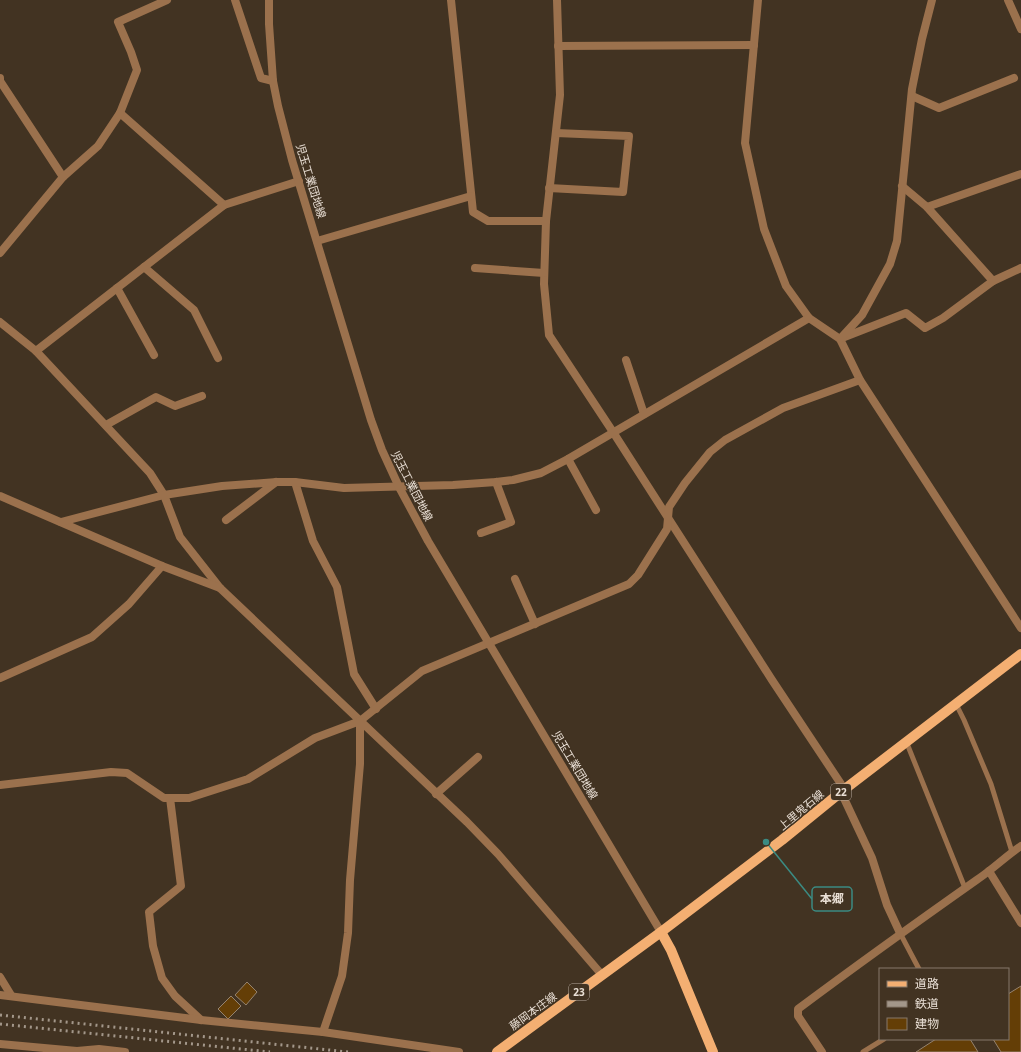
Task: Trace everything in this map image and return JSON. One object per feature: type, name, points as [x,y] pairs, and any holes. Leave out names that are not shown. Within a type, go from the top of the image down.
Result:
[{"type":"main road","name":"上里鬼石線","points":[[661,932],[782,840],[906,741],[1021,654]]},
{"type":"main road","name":"藤岡本庄線","points":[[497,1052],[661,932]]},
{"type":"main road","points":[[661,932],[673,955],[713,1052]]},
{"type":"street","points":[[0,253],[63,177],[98,146],[120,114],[137,70],[118,22],[167,0]]},
{"type":"street","points":[[235,0],[261,78],[273,81]]},
{"type":"street","name":"児玉工業団地線","points":[[269,0],[273,81],[278,106],[368,412],[382,450],[399,487],[428,541],[661,932]]},
{"type":"street","points":[[451,0],[473,212],[488,221],[546,221]]},
{"type":"street","points":[[557,0],[560,96],[546,221],[544,273],[549,335],[613,432],[816,749],[841,784],[841,792],[872,858],[887,905],[900,933]]},
{"type":"street","points":[[758,0],[745,143],[764,229],[786,286],[808,318],[840,339],[860,380],[1021,628]]},
{"type":"street","points":[[840,339],[862,315],[890,264],[897,240],[912,96],[922,39],[932,0]]},
{"type":"street","points":[[1008,0],[1021,29]]},
{"type":"street","points":[[558,46],[754,44]]},
{"type":"street","points":[[0,78],[0,81],[63,177]]},
{"type":"street","points":[[912,96],[939,108],[1014,78]]},
{"type":"street","points":[[120,114],[224,205]]},
{"type":"street","points":[[549,188],[623,192],[629,136],[556,132]]},
{"type":"street","points":[[927,207],[1021,174]]},
{"type":"street","points":[[36,351],[224,205],[299,181]]},
{"type":"street","points":[[902,186],[927,207],[993,281]]},
{"type":"street","points":[[317,241],[471,196]]},
{"type":"street","points":[[144,267],[194,310],[218,358]]},
{"type":"street","points":[[475,268],[544,273]]},
{"type":"street","points":[[840,339],[906,313],[925,328],[943,318],[993,281],[1021,268]]},
{"type":"street","points":[[117,288],[154,355]]},
{"type":"street","points":[[61,522],[164,495],[222,486],[295,482],[344,488],[399,487],[496,482],[514,480],[541,473],[568,459],[808,318]]},
{"type":"street","points":[[0,322],[36,351],[150,472],[164,495],[180,536],[220,588],[467,822],[498,854],[602,975]]},
{"type":"street","points":[[626,360],[644,414]]},
{"type":"street","points":[[0,785],[111,772],[127,773],[164,798],[189,798],[248,779],[315,738],[360,721],[422,671],[629,584],[638,575],[667,529],[669,507],[685,483],[710,452],[725,440],[783,408],[860,380]]},
{"type":"street","points":[[106,425],[156,397],[175,406],[202,396]]},
{"type":"street","points":[[568,459],[596,510]]},
{"type":"street","points":[[226,520],[276,482]]},
{"type":"street","points":[[295,482],[313,541],[337,587],[354,674],[376,709]]},
{"type":"street","points":[[481,533],[511,522],[496,482]]},
{"type":"street","points":[[0,496],[162,566],[220,588]]},
{"type":"street","points":[[0,678],[92,637],[129,604],[162,566]]},
{"type":"street","points":[[515,579],[534,624]]},
{"type":"street","points":[[323,1032],[342,976],[348,933],[350,880],[360,764],[360,721]]},
{"type":"street","points":[[436,794],[478,757]]},
{"type":"street","points":[[170,798],[181,886],[149,912],[153,946],[162,978],[175,996],[201,1020]]},
{"type":"street","points":[[822,1052],[798,1016],[798,1009],[900,933],[989,871],[1021,846]]},
{"type":"street","points":[[989,871],[1021,922]]},
{"type":"street","points":[[0,977],[11,996]]},
{"type":"street","points":[[0,995],[201,1020],[323,1032],[458,1052]]},
{"type":"street","points":[[0,1044],[77,1051],[99,1049],[125,1052]]},
{"type":"lane","points":[[956,704],[992,784],[1012,852]]},
{"type":"lane","points":[[906,741],[965,888]]},
{"type":"lane","points":[[900,933],[918,968]]},
{"type":"lane","points":[[863,1052],[882,1040]]},
{"type":"building","points":[[247,982],[257,992],[246,1005],[235,995]]},
{"type":"building","points":[[1021,986],[1021,1052],[1001,1052],[994,1040],[1009,1040],[1009,993]]},
{"type":"building","points":[[231,996],[241,1006],[228,1019],[218,1009]]},
{"type":"building","points":[[934,1040],[971,1040],[978,1052],[916,1052]]},
{"type":"railway","points":[[0,1015],[348,1052]]},
{"type":"railway","points":[[0,1024],[270,1052]]},
{"type":"place","name":"本郷","points":[[766,842]]}]
